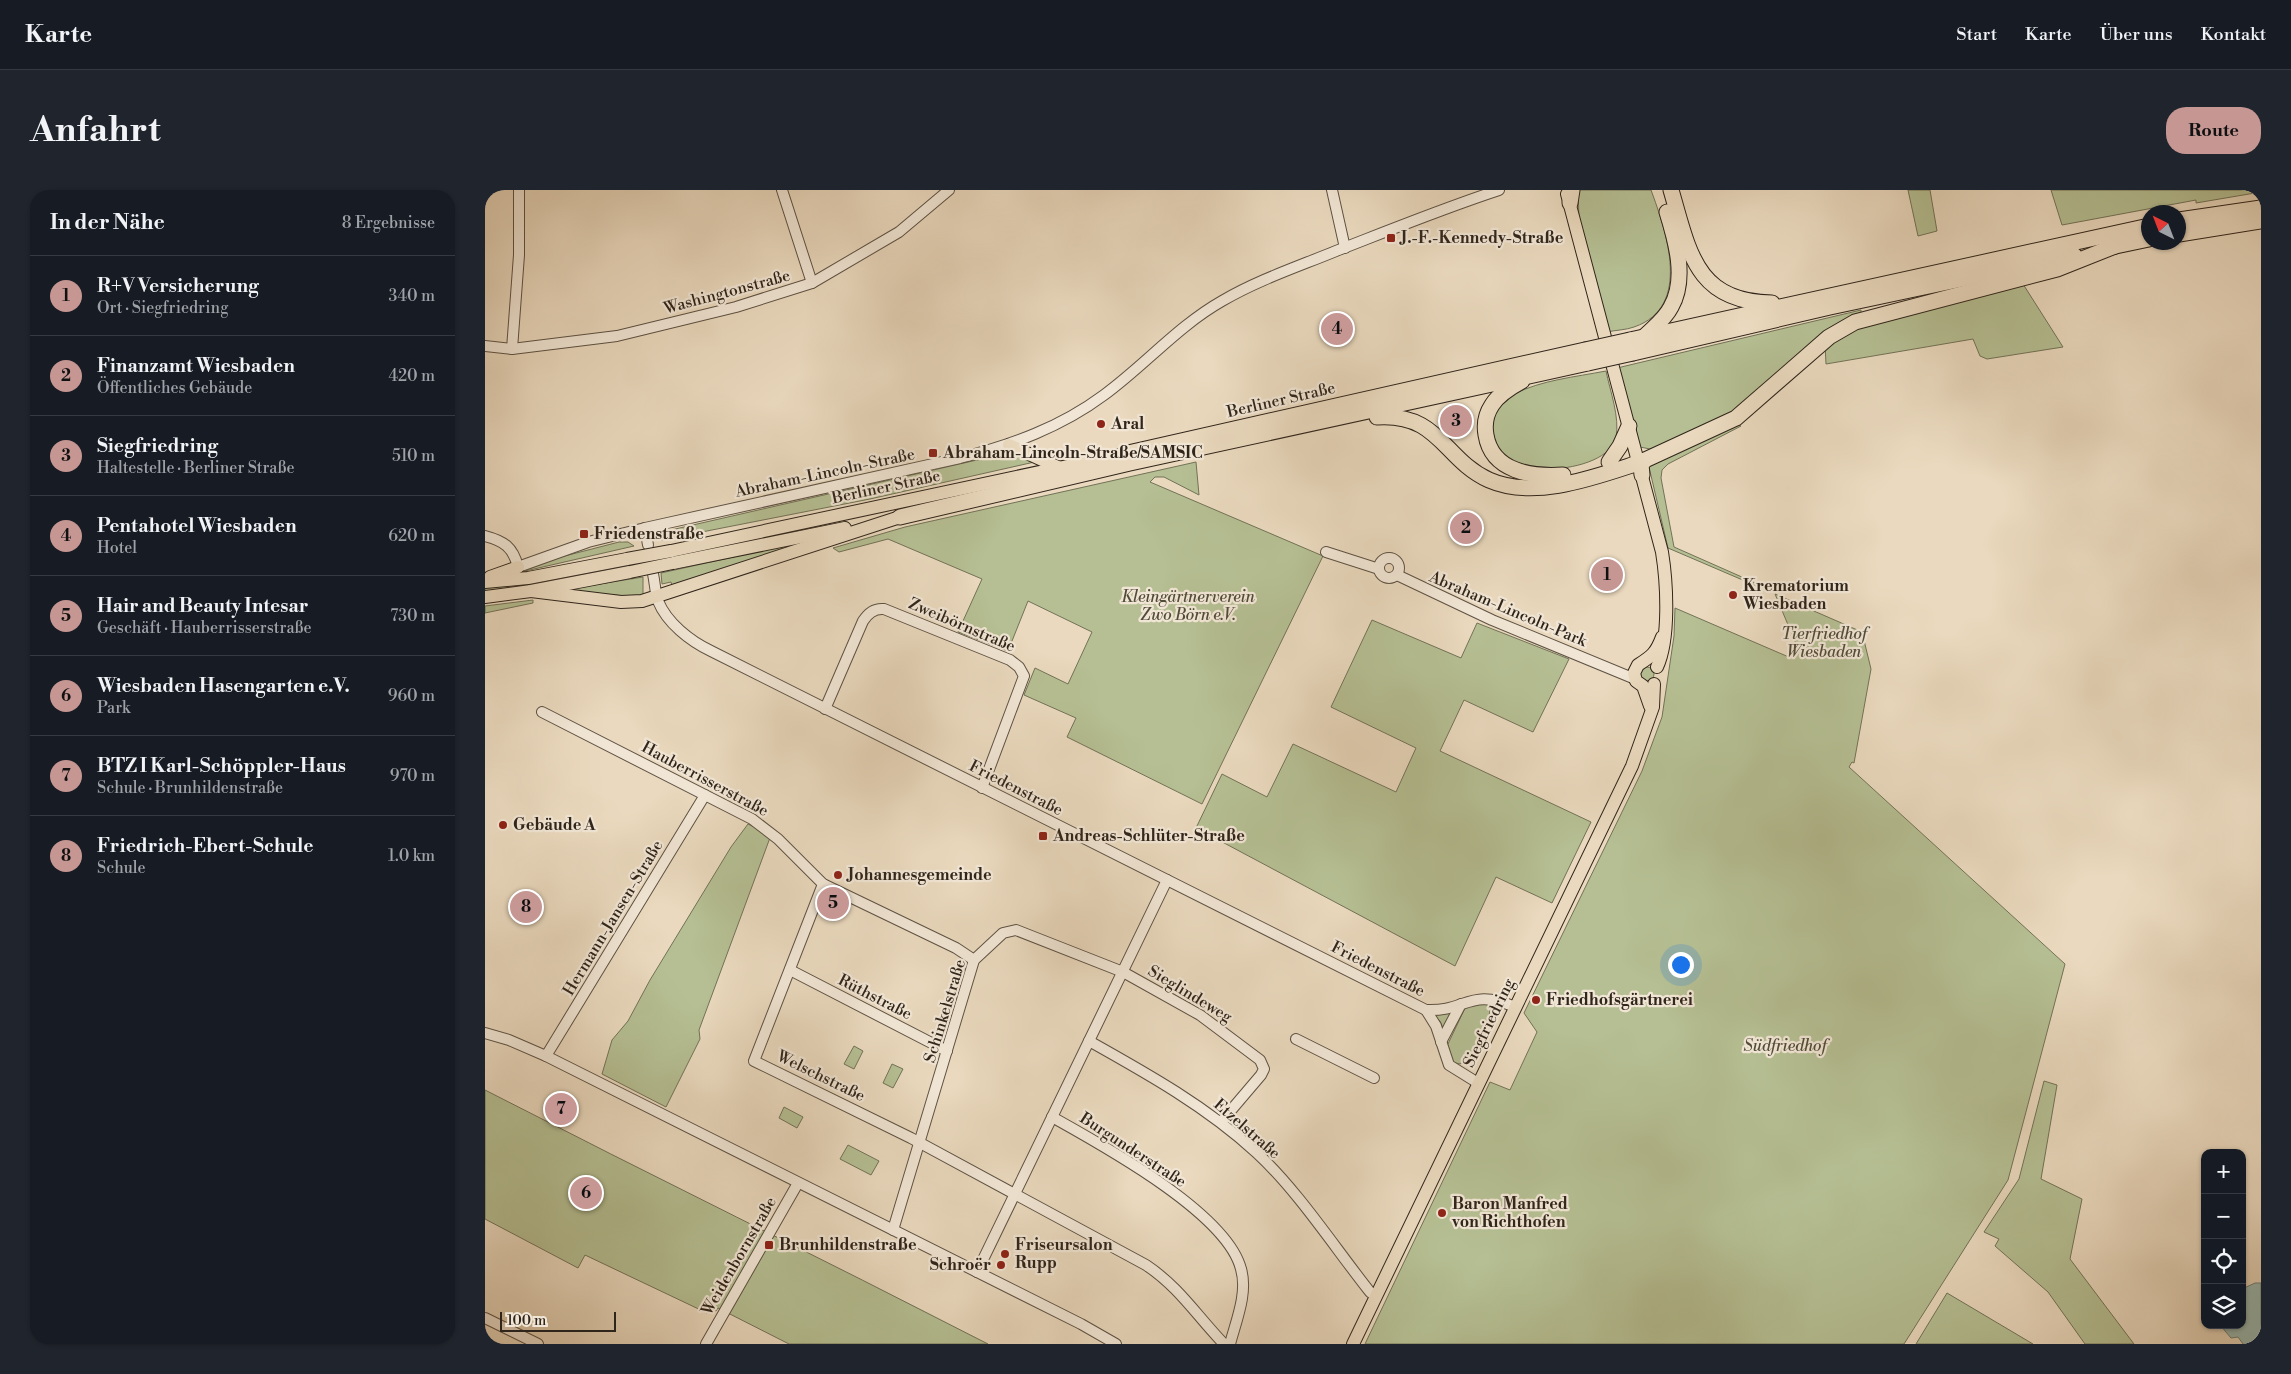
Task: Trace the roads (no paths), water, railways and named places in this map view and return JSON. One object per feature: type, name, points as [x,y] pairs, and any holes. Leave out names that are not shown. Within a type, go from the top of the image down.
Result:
[{"type":"highway","points":[[1635,343],[1670,309],[1679,286],[1675,246],[1661,190]]},
{"type":"highway","points":[[1671,190],[1691,254],[1703,274],[1712,284],[1730,296],[1746,301],[1796,303]]},
{"type":"highway","points":[[2186,219],[2261,208]]},
{"type":"highway","points":[[2186,233],[2261,221]]},
{"type":"highway","points":[[1340,419],[1529,376],[1635,343],[1796,303],[2141,228]]},
{"type":"highway","points":[[1635,343],[1840,305],[2141,241]]},
{"type":"highway","points":[[1642,476],[1641,466],[1645,460],[1736,418],[1829,337],[1855,322],[2057,269],[2115,246]]},
{"type":"highway","name":"Berliner Straße","points":[[1128,452],[1587,357]]},
{"type":"highway","points":[[1529,376],[1499,397],[1487,416],[1487,440],[1496,457],[1508,467],[1547,476],[1582,472],[1629,457],[1642,476]]},
{"type":"highway","points":[[1340,419],[1388,416],[1417,422],[1435,434],[1473,470],[1505,485],[1563,485],[1584,480],[1642,476]]},
{"type":"highway","name":"Berliner Straße","points":[[900,517],[1131,464],[1340,419]]},
{"type":"highway","points":[[1609,462],[1620,446],[1629,426]]},
{"type":"main road","name":"Siegfriedring","points":[[1353,1344],[1632,766],[1655,699],[1645,674],[1664,649],[1666,594],[1662,556],[1569,194]]},
{"type":"main road","points":[[1009,445],[1060,468]]},
{"type":"main road","name":"Berliner Straße","points":[[485,597],[531,592],[628,566],[1128,452]]},
{"type":"main road","points":[[531,592],[621,602],[657,598],[900,517]]},
{"type":"main road","name":"Berliner Straße","points":[[672,557],[900,517]]},
{"type":"main road","points":[[485,580],[518,566]]},
{"type":"main road","name":"Berliner Straße","points":[[485,580],[528,578],[628,566]]},
{"type":"street","points":[[512,349],[519,255],[519,190]]},
{"type":"street","points":[[782,190],[813,284]]},
{"type":"street","name":"Washingtonstraße","points":[[485,346],[512,349],[617,336],[736,307],[813,284],[899,232],[949,190]]},
{"type":"street","points":[[1333,190],[1345,248]]},
{"type":"street","name":"Abraham-Lincoln-Straße","points":[[518,566],[588,542],[960,458],[1009,445],[1042,432],[1085,409],[1134,371],[1187,324],[1223,301],[1262,280],[1499,190]]},
{"type":"street","points":[[645,528],[648,545]]},
{"type":"street","points":[[485,536],[505,543],[515,554],[518,566]]},
{"type":"street","name":"Abraham-Lincoln-Park","points":[[1326,552],[1379,569],[1381,575],[1387,579],[1397,575],[1492,620],[1609,669],[1645,674]]},
{"type":"street","points":[[1379,569],[1383,560],[1393,559],[1399,566],[1397,575]]},
{"type":"street","name":"Friedenstraße","points":[[653,574],[657,598],[667,615],[689,638],[706,649],[825,709],[1426,1010],[1440,1010],[1487,998],[1501,1001],[1515,1008]]},
{"type":"street","name":"Zweibörnstraße","points":[[825,709],[863,621],[869,613],[879,609],[1010,660],[1019,667],[1024,676],[982,788]]},
{"type":"street","name":"Hauberrisserstraße","points":[[542,712],[752,819],[770,831],[823,884],[956,948],[974,960]]},
{"type":"street","name":"Hermann-Jansen-Straße","points":[[546,1056],[705,795]]},
{"type":"street","points":[[977,1272],[1167,880]]},
{"type":"street","name":"Welschstraße","points":[[823,884],[754,1061],[840,1102],[1122,1251],[1165,1278],[1183,1295],[1224,1344]]},
{"type":"street","name":"Schinkelstraße","points":[[893,1230],[974,960],[1003,933],[1012,929],[1123,972]]},
{"type":"street","name":"Rüthstraße","points":[[790,970],[947,1051]]},
{"type":"street","name":"Sieglindeweg","points":[[1123,972],[1200,1015],[1263,1064],[1261,1075],[1221,1122]]},
{"type":"street","points":[[1441,1042],[1461,1004]]},
{"type":"street","name":"Friedenstraße","points":[[1426,1010],[1436,1026],[1449,1065],[1478,1083]]},
{"type":"street","points":[[485,1032],[546,1056],[1081,1324],[1116,1344]]},
{"type":"street","points":[[1296,1039],[1374,1078]]},
{"type":"street","name":"Etzelstraße","points":[[1089,1041],[1161,1082],[1221,1122],[1259,1154],[1370,1292],[1376,1296]]},
{"type":"street","name":"Burgunderstraße","points":[[1052,1117],[1117,1154],[1172,1191],[1227,1241],[1241,1269],[1243,1285],[1230,1344]]},
{"type":"street","name":"Weidenbornstraße","points":[[706,1344],[798,1182]]},
{"type":"street","points":[[485,1318],[538,1344]]},
{"type":"water","points":[[2255,1283],[2261,1283],[2261,1344],[2243,1344],[2238,1337],[2231,1338],[2223,1329],[2246,1329],[2246,1287]]},
{"type":"place","name":"J.-F.-Kennedy-Straße","points":[[1391,238]]},
{"type":"place","name":"Pentahotel Wiesbaden","points":[[1337,329]]},
{"type":"place","name":"Siegfriedring","points":[[1456,421]]},
{"type":"place","name":"Aral","points":[[1101,424]]},
{"type":"place","name":"Abraham-Lincoln-Straße/SAMSIC","points":[[933,453]]},
{"type":"place","name":"Finanzamt Wiesbaden","points":[[1466,528]]},
{"type":"place","name":"Friedenstraße","points":[[584,534]]},
{"type":"place","name":"R+V Versicherung","points":[[1607,575]]},
{"type":"place","name":"Krematorium Wiesbaden","points":[[1733,595]]},
{"type":"place","name":"Gebäude A","points":[[503,825]]},
{"type":"place","name":"Andreas-Schlüter-Straße","points":[[1043,836]]},
{"type":"place","name":"Johannesgemeinde","points":[[838,875]]},
{"type":"place","name":"Hair and Beauty Intesar","points":[[833,903]]},
{"type":"place","name":"Friedrich-Ebert-Schule","points":[[526,907]]},
{"type":"place","name":"Friedhofsgärtnerei","points":[[1536,1000]]},
{"type":"place","name":"BTZ I Karl-Schöppler-Haus","points":[[561,1109]]},
{"type":"place","name":"Wiesbaden Hasengarten e.V.","points":[[586,1193]]},
{"type":"place","name":"Baron Manfred von Richthofen","points":[[1442,1213]]},
{"type":"place","name":"Brunhildenstraße","points":[[769,1245]]},
{"type":"place","name":"Friseursalon Rupp","points":[[1005,1254]]},
{"type":"place","name":"Schroër","points":[[1001,1265]]},
{"type":"park label","name":"Kleingärtnerverein Zwo Börn e.V.","points":[[1188,606]]},
{"type":"park label","name":"Tierfriedhof Wiesbaden","points":[[1824,643]]},
{"type":"park label","name":"Südfriedhof","points":[[1785,1046]]}]
